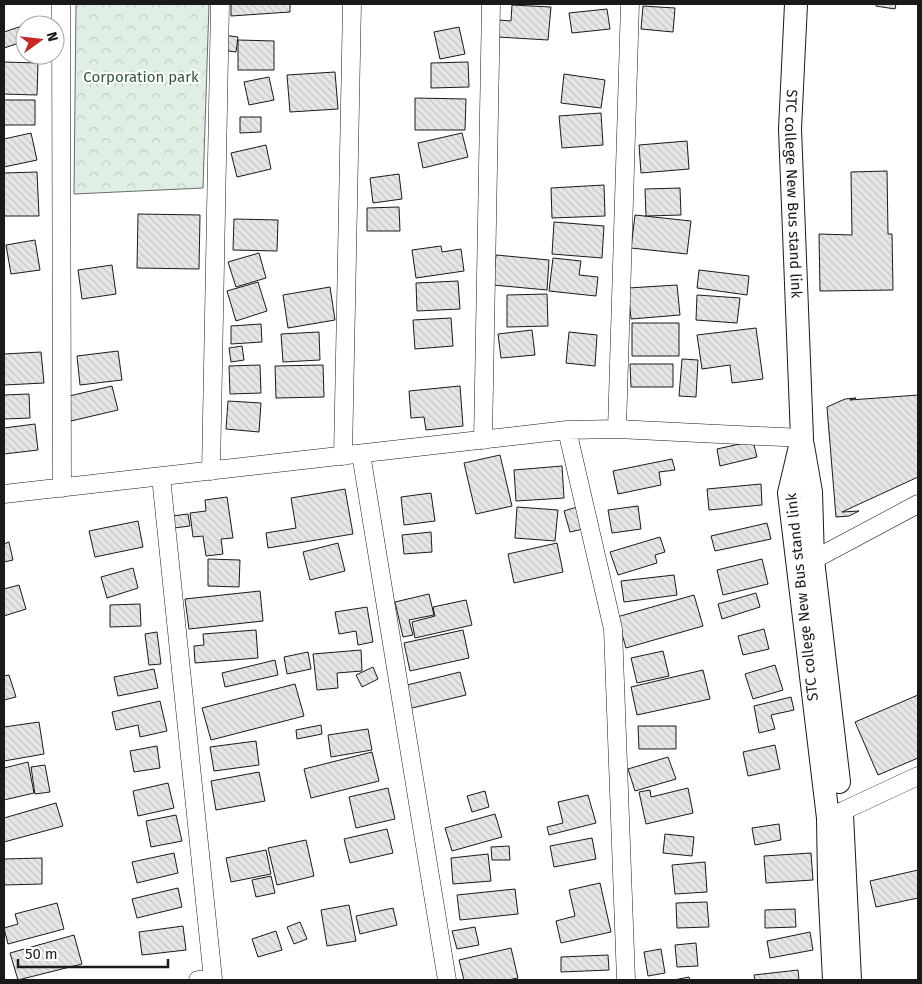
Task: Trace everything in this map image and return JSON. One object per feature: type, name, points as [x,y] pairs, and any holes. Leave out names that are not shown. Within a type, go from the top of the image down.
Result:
[{"type":"street","points":[[61,4],[62,488]]},
{"type":"street","points":[[211,471],[220,4]]},
{"type":"street","points":[[343,456],[352,4]]},
{"type":"street","points":[[483,440],[491,4]]},
{"type":"street","points":[[617,428],[630,4]]},
{"type":"street","name":"STC college New Bus stand link","points":[[796,4],[790,129],[802,438],[789,493],[835,815],[829,882],[834,980]]},
{"type":"street","points":[[4,494],[567,430],[617,428],[802,438],[811,492],[813,560],[850,980]]},
{"type":"street","points":[[567,430],[613,629],[626,980]]},
{"type":"street","points":[[361,454],[446,980]]},
{"type":"street","points":[[161,477],[212,979],[198,980]]},
{"type":"street","points":[[813,560],[918,504]]},
{"type":"street","points":[[835,815],[918,776]]},
{"type":"green space","name":"Corporation park","points":[[76,4],[209,4],[203,188],[74,194]]},
{"type":"building","points":[[231,4],[290,4],[290,12],[231,16]]},
{"type":"building","points":[[876,4],[896,4],[895,9],[876,6]]},
{"type":"building","points":[[512,5],[551,7],[548,40],[498,37],[499,20],[511,21]]},
{"type":"building","points":[[643,6],[675,8],[673,32],[641,29]]},
{"type":"building","points":[[607,9],[610,29],[572,33],[569,13]]},
{"type":"building","points":[[459,27],[465,54],[440,59],[434,32]]},
{"type":"building","points":[[15,28],[15,44],[4,48],[4,32]]},
{"type":"building","points":[[223,35],[238,37],[236,52],[221,50]]},
{"type":"building","points":[[238,40],[274,41],[274,70],[238,70]]},
{"type":"building","points":[[4,62],[15,62],[15,65],[38,65],[37,95],[4,94]]},
{"type":"building","points":[[468,62],[469,87],[431,88],[431,63]]},
{"type":"building","points":[[335,72],[338,109],[290,112],[287,75]]},
{"type":"building","points":[[564,74],[605,80],[601,108],[561,103]]},
{"type":"building","points":[[269,77],[274,100],[249,105],[244,82]]},
{"type":"building","points":[[415,98],[466,99],[465,130],[415,130]]},
{"type":"building","points":[[4,100],[35,100],[35,125],[4,125]]},
{"type":"building","points":[[601,113],[603,145],[562,148],[559,116]]},
{"type":"building","points":[[240,117],[261,117],[261,132],[240,133]]},
{"type":"building","points":[[31,133],[37,160],[4,167],[4,139]]},
{"type":"building","points":[[462,133],[468,157],[423,168],[418,143]]},
{"type":"building","points":[[687,141],[689,169],[641,173],[639,145]]},
{"type":"building","points":[[266,145],[271,169],[237,177],[231,153]]},
{"type":"building","points":[[887,171],[888,234],[892,234],[893,290],[820,291],[819,234],[852,235],[851,172]]},
{"type":"building","points":[[37,172],[39,216],[4,216],[4,173]]},
{"type":"building","points":[[399,174],[402,199],[373,203],[370,178]]},
{"type":"building","points":[[604,185],[605,216],[552,218],[551,188]]},
{"type":"building","points":[[680,188],[681,215],[646,216],[645,189]]},
{"type":"building","points":[[399,207],[400,231],[367,231],[367,208]]},
{"type":"building","points":[[138,214],[200,215],[199,269],[137,268]]},
{"type":"building","points":[[635,215],[691,221],[687,254],[631,248]]},
{"type":"building","points":[[234,219],[278,220],[277,251],[233,250]]},
{"type":"building","points":[[554,222],[604,226],[602,258],[552,254]]},
{"type":"building","points":[[35,240],[40,270],[11,274],[6,245]]},
{"type":"building","points":[[441,246],[442,252],[461,249],[464,271],[416,278],[412,250]]},
{"type":"building","points":[[259,253],[266,278],[236,287],[228,262]]},
{"type":"building","points":[[496,255],[549,260],[547,290],[493,285]]},
{"type":"building","points":[[553,258],[581,261],[579,275],[598,277],[596,296],[549,291]]},
{"type":"building","points":[[112,265],[116,294],[82,299],[78,270]]},
{"type":"building","points":[[699,270],[749,276],[747,295],[697,288]]},
{"type":"building","points":[[458,281],[460,309],[417,311],[416,283]]},
{"type":"building","points":[[258,282],[267,311],[236,321],[227,291]]},
{"type":"building","points":[[677,285],[680,315],[631,319],[628,288]]},
{"type":"building","points":[[330,287],[335,320],[288,328],[283,295]]},
{"type":"building","points":[[547,294],[548,326],[507,327],[507,295]]},
{"type":"building","points":[[697,295],[740,298],[737,323],[696,320]]},
{"type":"building","points":[[451,318],[453,346],[415,349],[413,320]]},
{"type":"building","points":[[632,323],[679,323],[679,356],[632,356]]},
{"type":"building","points":[[261,324],[262,342],[231,344],[231,326]]},
{"type":"building","points":[[756,328],[763,379],[732,383],[730,365],[702,369],[697,335]]},
{"type":"building","points":[[532,330],[535,355],[501,358],[498,334]]},
{"type":"building","points":[[319,332],[320,360],[283,362],[281,334]]},
{"type":"building","points":[[569,332],[597,335],[595,366],[566,363]]},
{"type":"building","points":[[242,346],[244,360],[231,362],[229,348]]},
{"type":"building","points":[[118,351],[122,380],[80,385],[77,356]]},
{"type":"building","points":[[41,352],[44,383],[4,385],[4,354]]},
{"type":"building","points":[[682,359],[698,360],[696,397],[679,396]]},
{"type":"building","points":[[630,364],[673,364],[673,387],[631,387]]},
{"type":"building","points":[[260,365],[261,393],[230,394],[229,366]]},
{"type":"building","points":[[323,365],[324,397],[276,398],[275,366]]},
{"type":"building","points":[[112,386],[118,410],[71,421],[65,397]]},
{"type":"building","points":[[460,386],[463,426],[426,430],[424,417],[411,418],[409,391]]},
{"type":"building","points":[[29,394],[30,418],[4,419],[4,395]]},
{"type":"building","points":[[918,395],[918,477],[842,512],[859,511],[849,516],[836,517],[827,407],[845,399]]},
{"type":"building","points":[[228,401],[261,403],[259,432],[226,429]]},
{"type":"building","points":[[35,424],[38,450],[4,454],[4,428]]},
{"type":"building","points":[[753,441],[757,457],[720,466],[717,449]]},
{"type":"building","points":[[500,455],[512,506],[476,514],[464,463]]},
{"type":"building","points":[[672,459],[675,470],[659,472],[661,485],[618,494],[613,471]]},
{"type":"building","points":[[562,466],[564,498],[516,501],[514,470]]},
{"type":"building","points":[[761,484],[762,505],[709,510],[707,489]]},
{"type":"building","points":[[345,489],[353,534],[268,548],[266,533],[296,528],[291,498]]},
{"type":"building","points":[[431,493],[435,521],[404,525],[401,497]]},
{"type":"building","points":[[227,497],[233,538],[221,539],[223,554],[206,556],[203,536],[193,537],[190,513],[206,511],[205,500]]},
{"type":"building","points":[[638,506],[641,529],[612,533],[608,510]]},
{"type":"building","points":[[517,507],[558,510],[555,541],[515,538]]},
{"type":"building","points":[[577,507],[583,529],[570,532],[564,511]]},
{"type":"building","points":[[188,514],[190,526],[174,528],[172,516]]},
{"type":"building","points":[[138,521],[143,547],[95,557],[89,531]]},
{"type":"building","points":[[767,523],[771,539],[715,551],[711,536]]},
{"type":"building","points":[[431,532],[432,552],[404,554],[402,535]]},
{"type":"building","points":[[660,537],[665,552],[655,555],[657,563],[618,575],[610,552]]},
{"type":"building","points":[[9,542],[13,560],[4,562],[4,544]]},
{"type":"building","points":[[338,543],[345,571],[310,580],[303,552]]},
{"type":"building","points":[[557,543],[563,572],[514,583],[508,554]]},
{"type":"building","points":[[208,559],[240,560],[239,587],[208,586]]},
{"type":"building","points":[[762,559],[768,584],[723,595],[717,570]]},
{"type":"building","points":[[133,568],[138,588],[107,598],[101,577]]},
{"type":"building","points":[[674,575],[677,595],[624,602],[621,581]]},
{"type":"building","points":[[19,585],[26,609],[4,616],[4,589]]},
{"type":"building","points":[[260,591],[263,621],[189,629],[185,599]]},
{"type":"building","points":[[756,593],[760,607],[722,619],[718,604]]},
{"type":"building","points":[[429,594],[434,615],[409,620],[413,635],[403,637],[395,602]]},
{"type":"building","points":[[694,595],[703,626],[626,648],[617,617]]},
{"type":"building","points":[[466,600],[472,625],[415,638],[412,622],[435,616],[433,607]]},
{"type":"building","points":[[140,604],[141,626],[110,627],[110,605]]},
{"type":"building","points":[[367,607],[373,642],[358,645],[356,631],[339,634],[335,612]]},
{"type":"building","points":[[764,629],[769,649],[743,655],[738,636]]},
{"type":"building","points":[[256,630],[258,658],[195,663],[194,646],[204,645],[203,634]]},
{"type":"building","points":[[463,630],[469,658],[410,671],[404,643]]},
{"type":"building","points":[[157,632],[161,664],[149,665],[145,634]]},
{"type":"building","points":[[361,650],[362,671],[337,673],[338,688],[317,690],[313,654]]},
{"type":"building","points":[[663,651],[669,676],[637,683],[631,658]]},
{"type":"building","points":[[308,652],[311,669],[287,674],[284,657]]},
{"type":"building","points":[[275,660],[278,675],[225,687],[222,673]]},
{"type":"building","points":[[775,665],[783,690],[753,699],[745,674]]},
{"type":"building","points":[[373,667],[378,679],[362,687],[356,675]]},
{"type":"building","points":[[154,669],[158,688],[118,696],[114,677]]},
{"type":"building","points":[[703,670],[710,699],[637,715],[631,687]]},
{"type":"building","points":[[460,672],[466,695],[408,709],[403,686]]},
{"type":"building","points":[[9,675],[16,697],[4,700],[4,676]]},
{"type":"building","points":[[295,684],[304,716],[211,740],[202,708]]},
{"type":"building","points":[[918,695],[918,758],[878,775],[855,722]]},
{"type":"building","points":[[791,697],[794,710],[771,715],[775,729],[759,733],[754,706]]},
{"type":"building","points":[[160,701],[167,731],[140,737],[138,725],[116,730],[112,712]]},
{"type":"building","points":[[39,722],[44,754],[4,761],[4,727]]},
{"type":"building","points":[[321,725],[322,734],[297,739],[296,730]]},
{"type":"building","points":[[638,726],[676,726],[676,749],[639,749]]},
{"type":"building","points":[[368,729],[372,750],[331,757],[328,735]]},
{"type":"building","points":[[256,741],[259,765],[214,771],[210,747]]},
{"type":"building","points":[[775,745],[780,769],[748,776],[743,752]]},
{"type":"building","points":[[157,746],[160,768],[134,772],[130,751]]},
{"type":"building","points":[[372,752],[379,781],[311,798],[304,769]]},
{"type":"building","points":[[668,757],[676,779],[635,791],[628,769]]},
{"type":"building","points":[[28,762],[34,793],[4,800],[4,768]]},
{"type":"building","points":[[45,765],[50,792],[35,794],[31,767]]},
{"type":"building","points":[[259,772],[265,801],[216,810],[211,781]]},
{"type":"building","points":[[168,783],[174,808],[138,816],[133,791]]},
{"type":"building","points":[[388,788],[395,819],[356,828],[349,797]]},
{"type":"building","points":[[688,788],[693,813],[646,824],[639,792],[650,790],[651,797]]},
{"type":"building","points":[[485,791],[489,807],[472,812],[467,796]]},
{"type":"building","points":[[588,795],[596,823],[549,835],[547,827],[563,823],[558,802]]},
{"type":"building","points":[[56,803],[63,826],[4,842],[4,818]]},
{"type":"building","points":[[495,814],[502,837],[452,851],[445,828]]},
{"type":"building","points":[[176,815],[182,841],[151,847],[146,821]]},
{"type":"building","points":[[779,824],[781,840],[755,845],[752,828]]},
{"type":"building","points":[[387,829],[393,853],[350,863],[344,839]]},
{"type":"building","points":[[665,834],[694,837],[692,856],[663,853]]},
{"type":"building","points":[[592,838],[596,859],[554,867],[550,846]]},
{"type":"building","points":[[306,840],[314,876],[277,885],[268,848]]},
{"type":"building","points":[[509,846],[510,860],[492,860],[491,847]]},
{"type":"building","points":[[266,850],[271,874],[231,882],[226,858]]},
{"type":"building","points":[[174,853],[178,873],[137,883],[132,862]]},
{"type":"building","points":[[811,853],[813,880],[766,883],[764,856]]},
{"type":"building","points":[[488,854],[491,881],[453,884],[451,858]]},
{"type":"building","points":[[42,858],[42,884],[4,885],[4,859]]},
{"type":"building","points":[[705,862],[707,892],[675,894],[672,865]]},
{"type":"building","points":[[918,870],[918,898],[876,907],[870,881]]},
{"type":"building","points":[[271,876],[275,893],[256,897],[252,880]]},
{"type":"building","points":[[600,883],[611,932],[561,943],[556,921],[575,916],[569,890]]},
{"type":"building","points":[[178,888],[182,907],[137,918],[132,899]]},
{"type":"building","points":[[515,889],[518,914],[460,920],[457,895]]},
{"type":"building","points":[[707,902],[709,927],[677,928],[676,903]]},
{"type":"building","points":[[57,903],[64,929],[8,944],[4,928],[18,924],[15,914]]},
{"type":"building","points":[[349,905],[356,941],[327,946],[321,910]]},
{"type":"building","points":[[393,908],[397,925],[360,934],[356,916]]},
{"type":"building","points":[[795,909],[796,927],[765,928],[765,910]]},
{"type":"building","points":[[300,922],[307,939],[294,944],[287,927]]},
{"type":"building","points":[[183,926],[186,950],[142,955],[139,932]]},
{"type":"building","points":[[475,927],[479,945],[457,949],[452,931]]},
{"type":"building","points":[[276,931],[282,950],[258,957],[252,939]]},
{"type":"building","points":[[810,932],[813,950],[770,958],[767,941]]},
{"type":"building","points":[[74,935],[82,964],[18,980],[10,953]]},
{"type":"building","points":[[696,943],[698,966],[677,967],[675,945]]},
{"type":"building","points":[[511,948],[518,978],[508,980],[464,980],[459,960]]},
{"type":"building","points":[[661,949],[665,973],[648,976],[644,952]]},
{"type":"building","points":[[608,955],[609,970],[561,972],[561,957]]},
{"type":"building","points":[[798,970],[799,980],[755,980],[754,975]]},
{"type":"building","points":[[689,977],[690,980],[674,980]]}]
